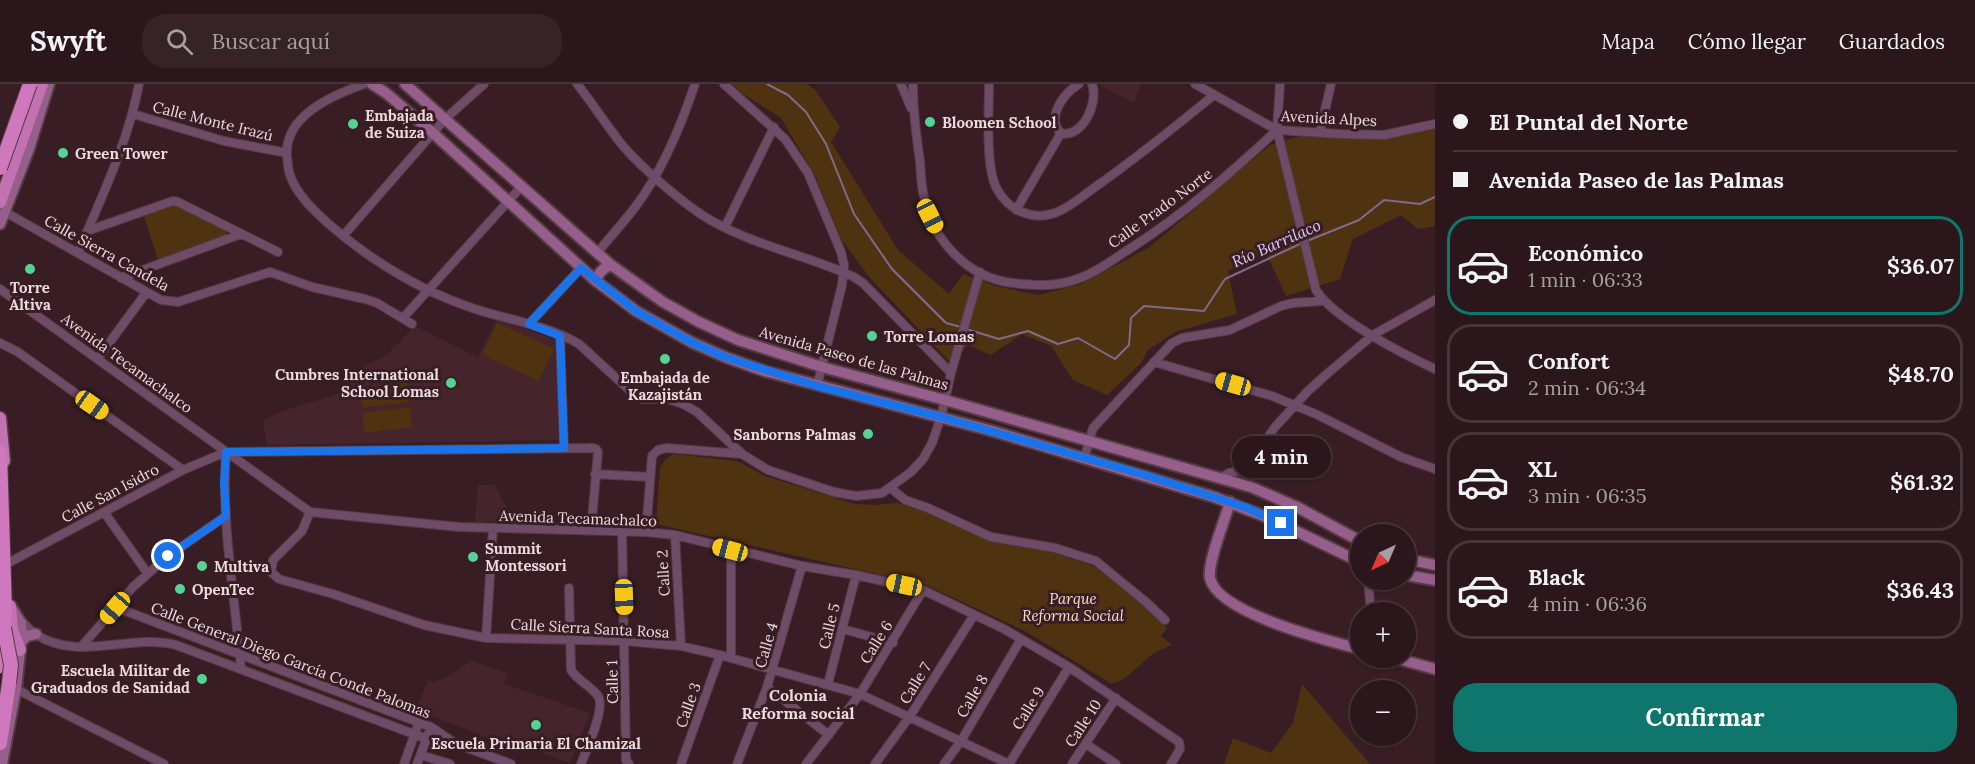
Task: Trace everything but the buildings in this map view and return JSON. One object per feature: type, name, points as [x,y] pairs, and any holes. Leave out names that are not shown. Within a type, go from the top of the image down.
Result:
[{"type":"highway","points":[[3,207],[9,152],[32,84]]},
{"type":"highway","points":[[0,165],[32,84]]},
{"type":"highway","points":[[5,188],[42,84]]},
{"type":"highway","points":[[0,418],[6,484],[9,601],[12,630],[20,646]]},
{"type":"highway","points":[[0,453],[4,628],[0,666]]},
{"type":"highway","points":[[0,702],[9,601]]},
{"type":"highway","points":[[0,743],[10,665],[4,628]]},
{"type":"main road","points":[[0,224],[3,207],[29,149],[49,84]]},
{"type":"main road","points":[[372,84],[433,133],[596,281],[636,311],[691,342],[725,357],[817,386],[941,417],[1215,497],[1245,507],[1350,557]]},
{"type":"main road","name":"Avenida Paseo de las Palmas","points":[[405,84],[611,265],[663,302],[699,322],[738,340],[822,367],[945,399],[1251,488],[1297,507],[1350,536]]},
{"type":"main road","points":[[572,260],[586,244]]},
{"type":"main road","points":[[596,281],[599,273],[611,265]]},
{"type":"main road","points":[[1215,497],[1214,487],[1220,478]]},
{"type":"main road","points":[[1245,507],[1250,498],[1251,488]]},
{"type":"main road","points":[[1230,502],[1210,568],[1210,580],[1217,591],[1245,610],[1289,629],[1350,646]]},
{"type":"main road","points":[[1416,561],[1435,565]]},
{"type":"main road","points":[[1416,577],[1435,580]]},
{"type":"main road","points":[[2,764],[16,692],[22,629],[19,618],[9,601]]},
{"type":"main road","points":[[20,646],[27,636],[36,634]]},
{"type":"main road","points":[[1416,664],[1435,669]]},
{"type":"street","points":[[78,253],[133,114],[139,84]]},
{"type":"street","points":[[364,84],[348,90],[308,113],[298,123],[290,139],[287,153],[289,174],[314,211],[343,236],[396,274],[427,291],[475,309],[529,324],[579,344],[637,397],[668,399],[697,412],[742,454],[768,470],[834,492],[865,495],[882,493],[891,488],[923,459],[932,443],[941,417],[970,301],[980,272]]},
{"type":"street","points":[[343,236],[445,118],[484,84]]},
{"type":"street","points":[[577,84],[624,147],[703,215],[780,251],[844,272],[863,283],[951,373]]},
{"type":"street","points":[[597,253],[637,205],[655,176],[684,117],[695,84]]},
{"type":"street","points":[[724,84],[785,139],[808,173],[841,252],[844,272],[817,386]]},
{"type":"street","name":"Calle Prado Norte","points":[[901,84],[913,112]]},
{"type":"street","name":"Calle Prado Norte","points":[[914,84],[913,112],[924,198],[944,244],[961,260],[990,278],[1039,287],[1052,286],[1080,278],[1101,268],[1148,238],[1242,162],[1276,130]]},
{"type":"street","points":[[989,84],[992,174],[996,188],[1005,201],[1016,210],[1036,215],[1056,213],[1134,160],[1214,95]]},
{"type":"street","points":[[1061,134],[1055,123],[1055,114],[1068,92],[1079,84]]},
{"type":"street","points":[[1061,134],[1071,133],[1084,122],[1090,113],[1094,94],[1092,84]]},
{"type":"street","name":"Avenida Alpes","points":[[1195,84],[1276,130],[1383,135],[1435,124]]},
{"type":"street","points":[[1280,84],[1276,130],[1316,290],[1322,301],[1334,311],[1435,369]]},
{"type":"street","points":[[1320,132],[1331,84]]},
{"type":"street","name":"Calle Monte Irazú","points":[[133,114],[224,141],[287,153]]},
{"type":"street","points":[[725,227],[774,127]]},
{"type":"street","points":[[1016,210],[1061,134]]},
{"type":"street","points":[[0,165],[9,152]]},
{"type":"street","points":[[403,318],[522,186]]},
{"type":"street","points":[[87,231],[173,201],[183,203],[278,252]]},
{"type":"street","name":"Calle Sierra Candela","points":[[3,207],[161,300],[178,302],[270,272],[312,287],[377,303],[412,324]]},
{"type":"street","points":[[121,278],[241,234]]},
{"type":"street","points":[[529,324],[581,268]]},
{"type":"street","name":"Avenida Tecamachalco","points":[[0,289],[310,512],[459,527],[646,531],[675,535],[730,550],[923,591],[1021,639],[1116,698],[1179,742],[1180,749],[1171,764]]},
{"type":"street","points":[[98,358],[146,293]]},
{"type":"street","points":[[1220,478],[1246,469],[1265,439],[1308,391],[1373,335],[1435,300]]},
{"type":"street","points":[[1084,459],[1093,428],[1172,343],[1182,338],[1230,330],[1281,306],[1322,301]]},
{"type":"street","points":[[560,336],[564,448]]},
{"type":"street","points":[[0,343],[18,352],[183,470]]},
{"type":"street","points":[[1154,362],[1272,396],[1401,457],[1435,469]]},
{"type":"street","points":[[646,531],[652,456],[658,450],[667,448],[742,454]]},
{"type":"street","points":[[241,669],[226,516],[224,483],[226,452],[596,449],[591,530]]},
{"type":"street","name":"Calle San Isidro","points":[[8,563],[183,470],[226,452]]},
{"type":"street","points":[[595,474],[650,477]]},
{"type":"street","points":[[891,488],[898,497],[992,537],[1055,548],[1096,561],[1165,620]]},
{"type":"street","points":[[104,512],[148,574]]},
{"type":"street","name":"Calle Sierra Santa Rosa","points":[[310,512],[303,531],[273,560],[271,566],[274,576],[279,579],[333,594],[424,626],[486,638],[625,641],[681,646],[720,655],[860,694],[1009,764]]},
{"type":"street","points":[[81,647],[148,574],[168,556],[226,516]]},
{"type":"street","points":[[486,638],[493,528]]},
{"type":"street","name":"Calle 1","points":[[622,531],[627,762]]},
{"type":"street","name":"Calle 2","points":[[675,535],[681,646]]},
{"type":"street","points":[[730,550],[731,658]]},
{"type":"street","name":"Calle 4","points":[[737,764],[773,670],[802,566]]},
{"type":"street","name":"Calle 5","points":[[828,684],[856,575]]},
{"type":"street","points":[[569,588],[571,670],[598,696],[600,702],[600,712],[581,764]]},
{"type":"street","name":"Calle 6","points":[[806,764],[860,694],[923,591]]},
{"type":"street","name":"Calle General Diego García Conde Palomas","points":[[115,608],[419,722],[431,727],[454,743]]},
{"type":"street","name":"Calle 7","points":[[875,764],[910,716],[974,615]]},
{"type":"street","name":"Calle General Diego García Conde Palomas","points":[[19,618],[36,634],[54,642],[81,647],[156,641],[176,645],[415,735],[454,743],[511,764]]},
{"type":"street","points":[[843,629],[893,643]]},
{"type":"street","name":"Calle 8","points":[[944,764],[961,741],[1021,639]]},
{"type":"street","points":[[204,656],[209,644]]},
{"type":"street","name":"Calle 3","points":[[681,764],[720,655]]},
{"type":"street","name":"Calle 9","points":[[1009,764],[1069,667]]},
{"type":"street","points":[[767,687],[829,735]]},
{"type":"street","points":[[16,692],[153,764]]},
{"type":"street","points":[[16,692],[164,764]]},
{"type":"street","name":"Calle 10","points":[[1072,764],[1116,698]]},
{"type":"street","points":[[404,764],[419,722]]},
{"type":"street","points":[[417,764],[431,727]]},
{"type":"street","points":[[1086,744],[1116,764]]},
{"type":"street","points":[[421,754],[450,764]]},
{"type":"shaded area","points":[[1098,84],[1141,84],[1134,103]]},
{"type":"shaded area","name":"Cumbres International School Lomas","points":[[496,320],[555,339],[559,440],[267,445],[263,421],[279,412],[347,391],[345,377],[388,354],[415,326],[478,357]]},
{"type":"shaded area","points":[[478,485],[495,485],[514,521],[475,522]]},
{"type":"shaded area","points":[[472,660],[508,674],[504,684],[590,713],[570,763],[500,737],[497,741],[493,740],[416,710],[428,681],[434,682],[449,676]]},
{"type":"green space","points":[[732,84],[807,84],[816,91],[840,127],[831,142],[898,250],[949,294],[963,274],[995,286],[1038,295],[1079,285],[1150,247],[1270,145],[1301,136],[1385,137],[1435,128],[1435,226],[1418,229],[1401,215],[1353,239],[1340,279],[1286,296],[1266,253],[1228,271],[1237,314],[1175,332],[1148,350],[1141,363],[1107,395],[1073,380],[1051,346],[1022,334],[991,355],[968,345],[951,363],[870,278],[841,239],[815,175],[781,118]]},
{"type":"green space","points":[[175,205],[225,230],[228,235],[158,260],[144,216]]},
{"type":"green space","points":[[497,323],[554,349],[539,381],[482,355]]},
{"type":"green space","points":[[407,382],[409,402],[362,408],[360,388]]},
{"type":"green space","points":[[410,407],[412,427],[365,433],[362,413]]},
{"type":"green space","name":"Parque Reforma Social","points":[[674,454],[737,461],[765,476],[855,504],[897,503],[927,512],[991,542],[1054,553],[1094,566],[1144,605],[1167,628],[1161,636],[1172,645],[1154,653],[1125,678],[1112,684],[1025,631],[926,585],[656,524],[660,467]]},
{"type":"green space","points":[[1302,684],[1350,740],[1350,746],[1355,746],[1370,764],[1224,764],[1233,738],[1271,753],[1293,723]]},
{"type":"waterway","name":"Río Barrilaco","points":[[767,84],[788,95],[806,112],[826,144],[854,214],[892,269],[946,323],[961,327]]},
{"type":"waterway","name":"Río Barrilaco","points":[[1307,241],[1359,220],[1384,200],[1420,204],[1435,197]]},
{"type":"waterway","name":"Río Barrilaco","points":[[966,329],[999,339],[1028,331],[1058,344],[1078,338],[1115,359],[1129,345],[1131,318],[1144,306],[1204,311],[1225,279],[1302,243]]},
{"type":"place","name":"Bloomen School","points":[[930,122]]},
{"type":"place","name":"Embajada de Suiza","points":[[353,124]]},
{"type":"place","name":"Green Tower","points":[[63,153]]},
{"type":"place","name":"Torre Altiva","points":[[30,269]]},
{"type":"place","name":"Torre Lomas","points":[[872,336]]},
{"type":"place","name":"Embajada de Kazajistán","points":[[665,359]]},
{"type":"place","name":"Cumbres International School Lomas","points":[[451,383]]},
{"type":"place","name":"Sanborns Palmas","points":[[868,434]]},
{"type":"place","name":"Summit Montessori","points":[[473,557]]},
{"type":"place","name":"Multiva","points":[[202,566]]},
{"type":"place","name":"OpenTec","points":[[180,589]]},
{"type":"place","name":"Escuela Militar de Graduados de Sanidad","points":[[202,679]]},
{"type":"place","name":"Escuela Primaria El Chamizal","points":[[536,725]]},
{"type":"district","name":"Colonia Reforma social","points":[[798,704]]},
{"type":"route","points":[[168,556],[226,516],[224,483],[226,452],[564,448],[560,336],[529,324],[581,268],[636,311],[658,325],[725,357],[817,386],[941,417],[1142,474],[1245,507],[1281,523]]}]
